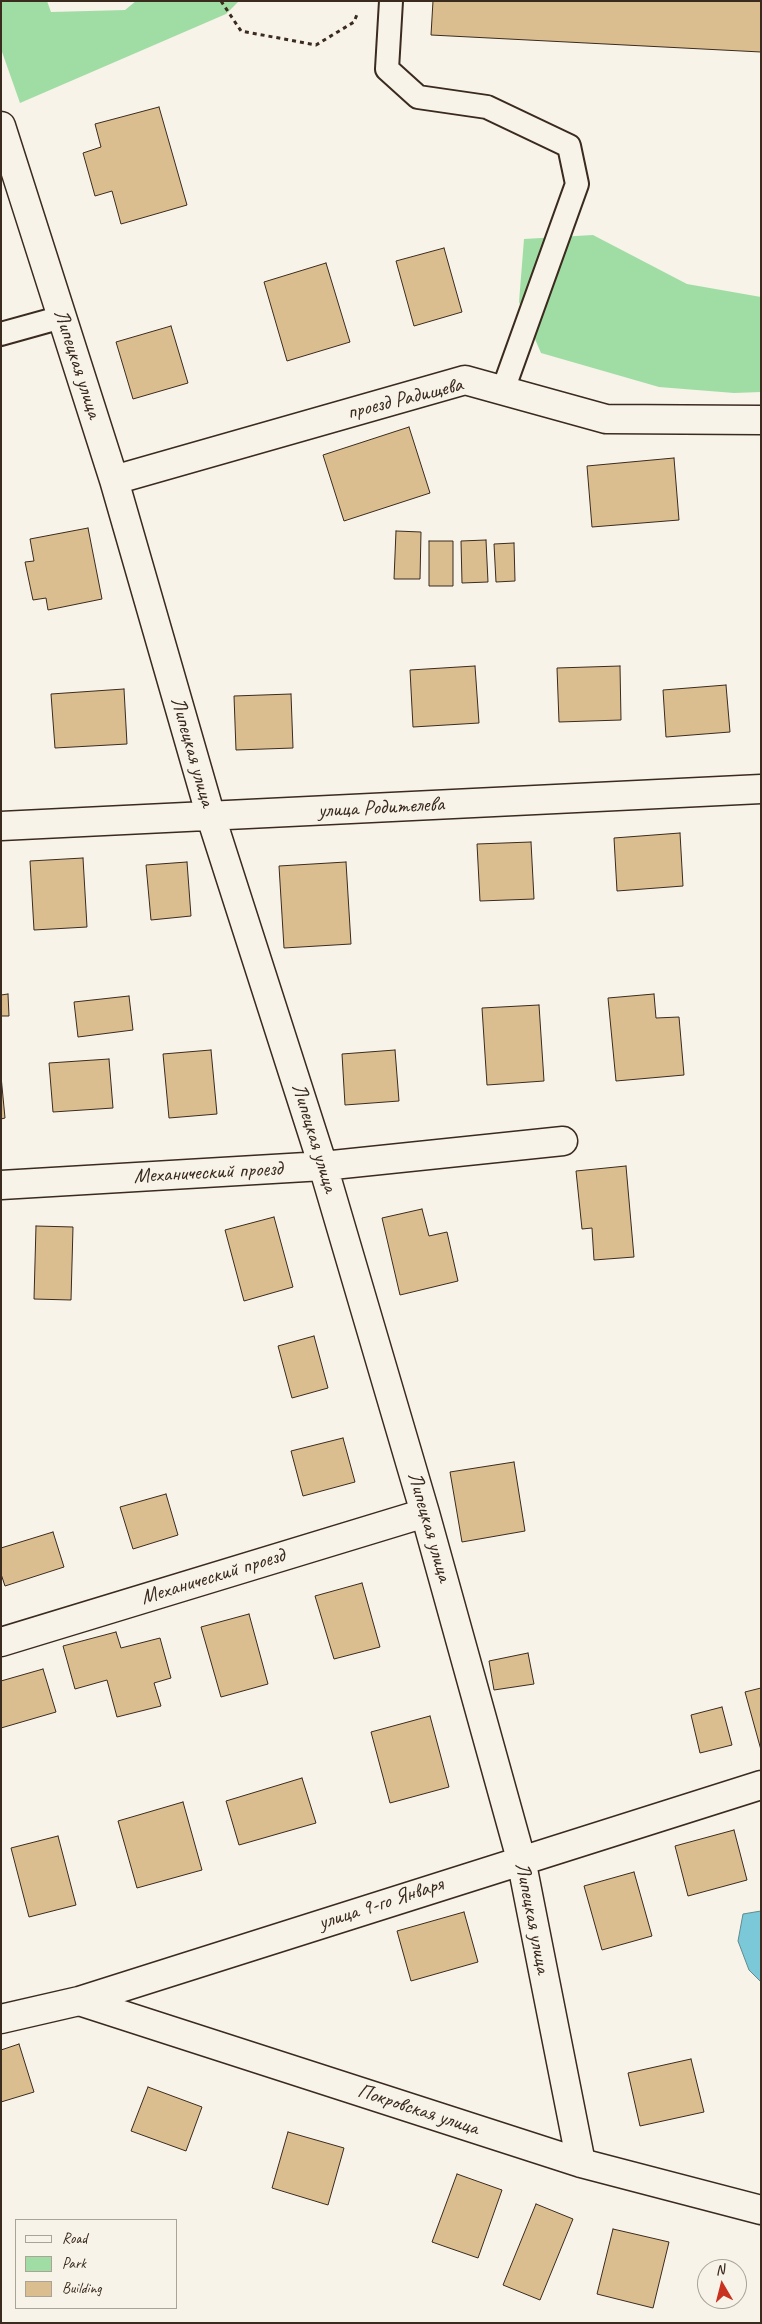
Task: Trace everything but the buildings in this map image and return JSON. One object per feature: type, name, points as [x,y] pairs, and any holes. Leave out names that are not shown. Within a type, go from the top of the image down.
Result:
[{"type":"street","name":"Липецкая улица","points":[[1,126],[114,480],[211,817],[323,1166],[425,1513],[521,1859],[581,2163]]},
{"type":"street","name":"проезд Радищева","points":[[114,480],[465,380],[606,419],[761,420]]},
{"type":"street","name":"улица Родителева","points":[[1,826],[761,788]]},
{"type":"street","name":"Механический проезд","points":[[1,1185],[323,1166],[563,1141]]},
{"type":"street","name":"Механический проезд","points":[[1,1642],[425,1513]]},
{"type":"street","name":"улица 9-го Января","points":[[1,2019],[78,2001],[521,1859],[761,1785]]},
{"type":"street","name":"Покровская улица","points":[[78,2001],[581,2163],[761,2210]]},
{"type":"lane","points":[[391,1],[387,69],[418,97],[487,107],[569,146],[577,184],[503,390]]},
{"type":"lane","points":[[1,334],[62,317]]},
{"type":"path","points":[[221,1],[241,31],[316,45],[354,22],[359,8]]},
{"type":"green space","points":[[1,1],[47,1],[51,12],[125,10],[136,1],[239,1],[226,14],[20,103],[1,49]]},
{"type":"green space","points":[[593,235],[687,284],[761,297],[761,392],[734,393],[659,387],[541,353],[519,302],[524,239]]},
{"type":"water","points":[[761,1911],[761,1982],[749,1970],[738,1941],[743,1914]]}]
